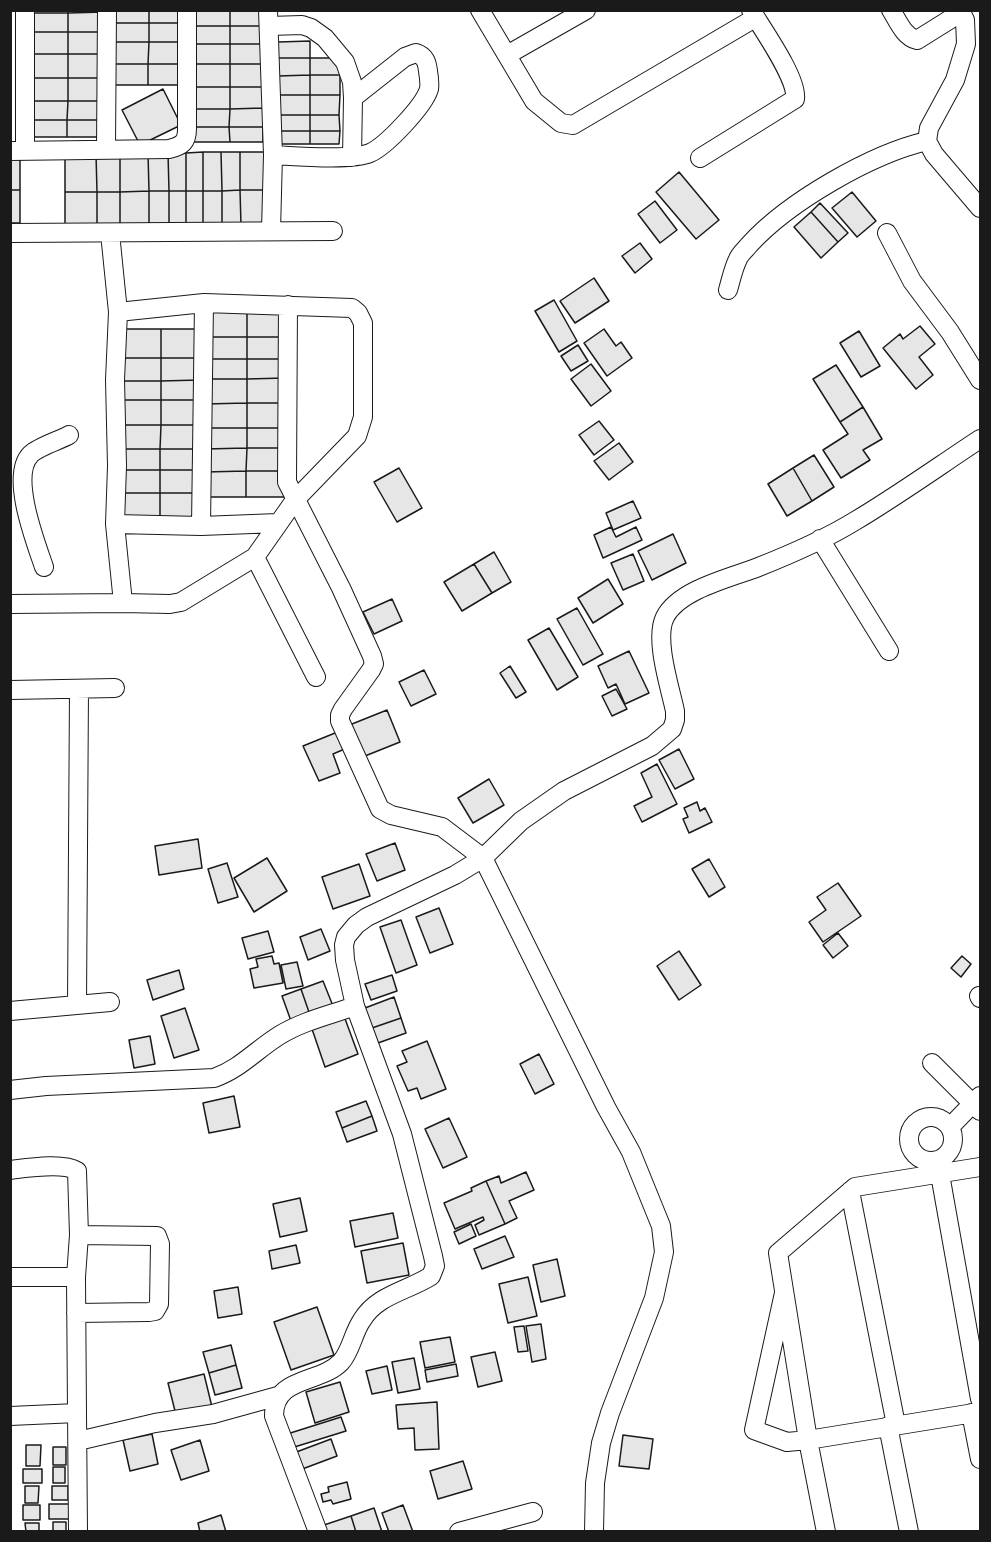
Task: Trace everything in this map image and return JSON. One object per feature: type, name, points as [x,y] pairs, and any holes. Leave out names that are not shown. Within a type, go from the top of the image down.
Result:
[{"type":"street","points":[[25,10],[18,151],[179,147],[187,138],[187,10]]},
{"type":"street","points":[[106,10],[106,150]]},
{"type":"street","points":[[480,10],[534,101],[561,123],[573,124],[753,14],[792,78],[796,91],[795,99],[700,158]]},
{"type":"street","points":[[507,55],[586,10]]},
{"type":"street","points":[[891,10],[906,34],[917,40],[957,15],[963,16],[965,20],[966,44],[955,80],[929,128],[927,141],[934,154],[981,208]]},
{"type":"street","points":[[271,231],[273,155],[269,18],[302,25],[320,34],[345,62],[352,82],[354,98],[352,157]]},
{"type":"street","points":[[273,155],[352,157],[368,154],[385,145],[423,101],[430,83],[427,63],[420,54],[405,57],[354,98]]},
{"type":"street","points":[[728,290],[738,258],[757,237],[789,209],[818,190],[875,159],[927,141]]},
{"type":"street","points":[[10,233],[333,231]]},
{"type":"street","points":[[110,233],[118,312],[115,380],[117,466],[115,525],[123,603]]},
{"type":"street","points":[[887,233],[912,281],[950,332],[981,380]]},
{"type":"street","points":[[10,604],[170,604],[181,602],[255,557],[295,500],[357,436],[361,428],[363,323],[358,313],[352,308],[204,303],[118,312]]},
{"type":"street","points":[[201,526],[204,303]]},
{"type":"street","points":[[288,305],[287,482],[341,588],[374,664],[340,715],[340,721],[380,809],[391,815],[442,827],[483,858],[606,1107],[631,1152],[662,1226],[664,1252],[654,1298],[610,1413],[601,1443],[595,1483],[594,1532]]},
{"type":"street","points":[[44,567],[25,509],[17,498],[31,453],[69,435]]},
{"type":"street","points":[[78,1441],[155,1423],[213,1414],[278,1396],[286,1389],[341,1362],[362,1319],[370,1310],[388,1296],[431,1276],[435,1266],[402,1134],[355,1006],[344,945],[346,937],[356,925],[377,912],[455,875],[483,858],[520,822],[543,804],[564,790],[635,756],[658,742],[672,729],[675,711],[662,645],[662,628],[664,618],[682,599],[696,591],[790,555],[853,522],[981,439]]},
{"type":"street","points":[[115,525],[201,526],[278,523]]},
{"type":"street","points":[[820,539],[889,651]]},
{"type":"street","points":[[255,557],[316,677]]},
{"type":"street","points":[[10,690],[115,688]]},
{"type":"street","points":[[76,1005],[79,689]]},
{"type":"street","points":[[10,1011],[110,1002]]},
{"type":"street","points":[[10,1090],[46,1086],[214,1078],[226,1074],[292,1028],[355,1006]]},
{"type":"street","points":[[932,1062],[978,1104],[950,1127]]},
{"type":"street","points":[[939,1167],[924,1161],[912,1152],[908,1139],[913,1125],[925,1117],[939,1118],[950,1127],[954,1140],[949,1153],[939,1167],[977,1408],[981,1459]]},
{"type":"street","points":[[10,1170],[61,1166],[76,1171],[79,1235],[76,1277],[78,1532]]},
{"type":"street","points":[[826,1532],[808,1440],[778,1253],[855,1187],[939,1167],[981,1167]]},
{"type":"street","points":[[850,1191],[909,1532]]},
{"type":"street","points":[[76,1313],[149,1312],[155,1311],[159,1304],[160,1244],[157,1236],[79,1235]]},
{"type":"street","points":[[10,1276],[76,1277]]},
{"type":"street","points":[[784,1293],[754,1430],[788,1442],[892,1426],[977,1408]]},
{"type":"street","points":[[278,1396],[274,1416],[318,1532]]},
{"type":"street","points":[[10,1416],[78,1413]]},
{"type":"street","points":[[459,1532],[533,1512]]},
{"type":"building","points":[[29,10],[68,10],[68,13],[29,13]]},
{"type":"building","points":[[68,10],[104,10],[104,12],[68,13]]},
{"type":"building","points":[[113,10],[149,10],[149,23],[113,23]]},
{"type":"building","points":[[149,10],[181,10],[181,23],[149,23]]},
{"type":"building","points":[[192,10],[230,10],[230,26],[193,26]]},
{"type":"building","points":[[230,10],[263,10],[264,26],[230,26]]},
{"type":"building","points":[[104,12],[104,32],[68,32],[68,13]]},
{"type":"building","points":[[29,13],[68,13],[68,32],[29,32]]},
{"type":"building","points":[[113,23],[149,23],[149,42],[113,42]]},
{"type":"building","points":[[149,23],[181,23],[181,42],[149,42]]},
{"type":"building","points":[[193,26],[230,26],[230,44],[193,44]]},
{"type":"building","points":[[230,26],[264,26],[263,44],[230,44]]},
{"type":"building","points":[[29,32],[68,32],[68,54],[28,54]]},
{"type":"building","points":[[68,32],[104,32],[104,54],[68,54]]},
{"type":"building","points":[[310,41],[310,58],[278,58],[278,42]]},
{"type":"building","points":[[113,42],[149,42],[148,64],[113,64]]},
{"type":"building","points":[[149,42],[181,42],[181,64],[148,64]]},
{"type":"building","points":[[193,44],[230,44],[230,64],[193,64]]},
{"type":"building","points":[[230,44],[263,44],[263,64],[230,64]]},
{"type":"building","points":[[28,54],[68,54],[68,78],[29,78]]},
{"type":"building","points":[[68,54],[104,54],[103,78],[68,78]]},
{"type":"building","points":[[278,58],[310,58],[310,75],[278,76]]},
{"type":"building","points":[[310,58],[340,58],[340,75],[310,75]]},
{"type":"building","points":[[113,64],[148,64],[148,85],[113,85]]},
{"type":"building","points":[[148,64],[181,64],[181,85],[148,85]]},
{"type":"building","points":[[193,64],[230,64],[230,87],[193,87]]},
{"type":"building","points":[[230,64],[263,64],[263,87],[230,87]]},
{"type":"building","points":[[310,75],[340,75],[340,95],[310,95]]},
{"type":"building","points":[[310,75],[310,95],[277,95],[278,76]]},
{"type":"building","points":[[29,78],[68,78],[68,101],[28,101]]},
{"type":"building","points":[[68,78],[103,78],[103,101],[68,101]]},
{"type":"building","points":[[193,87],[230,87],[230,109],[193,109]]},
{"type":"building","points":[[230,87],[263,87],[263,108],[230,109]]},
{"type":"building","points":[[163,89],[181,125],[140,145],[122,110]]},
{"type":"building","points":[[277,95],[310,95],[310,115],[277,115]]},
{"type":"building","points":[[310,95],[340,95],[339,115],[310,115]]},
{"type":"building","points":[[28,101],[68,101],[67,120],[28,120]]},
{"type":"building","points":[[68,101],[103,101],[103,120],[67,120]]},
{"type":"building","points":[[263,108],[263,127],[229,127],[230,109]]},
{"type":"building","points":[[193,109],[230,109],[229,127],[193,127]]},
{"type":"building","points":[[277,115],[310,115],[310,131],[277,131]]},
{"type":"building","points":[[310,115],[339,115],[340,131],[310,131]]},
{"type":"building","points":[[28,120],[67,120],[67,137],[28,137]]},
{"type":"building","points":[[67,120],[103,120],[103,137],[67,137]]},
{"type":"building","points":[[193,127],[229,127],[230,142],[193,142]]},
{"type":"building","points":[[229,127],[263,127],[263,142],[230,142]]},
{"type":"building","points":[[277,131],[310,131],[310,144],[277,144]]},
{"type":"building","points":[[310,131],[340,131],[339,144],[310,144]]},
{"type":"building","points":[[203,152],[221,152],[222,191],[203,191]]},
{"type":"building","points":[[203,152],[203,191],[186,191],[186,153]]},
{"type":"building","points":[[221,152],[240,152],[240,190],[222,191]]},
{"type":"building","points":[[240,152],[265,152],[265,190],[240,190]]},
{"type":"building","points":[[120,153],[148,153],[149,191],[120,192]]},
{"type":"building","points":[[120,153],[120,192],[97,192],[96,154]]},
{"type":"building","points":[[148,153],[168,153],[169,191],[149,191]]},
{"type":"building","points":[[168,153],[186,153],[186,191],[169,191]]},
{"type":"building","points":[[65,154],[96,154],[97,192],[65,192]]},
{"type":"building","points":[[10,155],[20,155],[20,190],[10,190]]},
{"type":"building","points":[[679,172],[719,220],[696,239],[656,192]]},
{"type":"building","points":[[10,190],[20,190],[20,223],[10,223]]},
{"type":"building","points":[[240,190],[241,226],[222,226],[222,191]]},
{"type":"building","points":[[240,190],[265,190],[265,225],[241,226]]},
{"type":"building","points":[[149,191],[149,227],[120,227],[120,192]]},
{"type":"building","points":[[149,191],[169,191],[169,227],[149,227]]},
{"type":"building","points":[[169,191],[186,191],[186,226],[169,227]]},
{"type":"building","points":[[186,191],[203,191],[203,226],[186,226]]},
{"type":"building","points":[[203,191],[222,191],[222,226],[203,226]]},
{"type":"building","points":[[65,192],[97,192],[97,227],[65,228]]},
{"type":"building","points":[[97,192],[120,192],[120,227],[97,227]]},
{"type":"building","points":[[852,192],[876,221],[857,237],[832,208]]},
{"type":"building","points":[[655,201],[677,230],[660,243],[638,214]]},
{"type":"building","points":[[820,203],[848,233],[838,242],[811,212]]},
{"type":"building","points":[[811,212],[838,242],[821,258],[794,227]]},
{"type":"building","points":[[640,243],[652,259],[635,273],[622,256]]},
{"type":"building","points":[[594,278],[609,301],[575,323],[560,301]]},
{"type":"building","points":[[554,300],[577,341],[559,352],[535,311]]},
{"type":"building","points":[[247,307],[286,308],[285,337],[247,337]]},
{"type":"building","points":[[247,307],[247,337],[205,337],[205,308]]},
{"type":"building","points":[[920,326],[935,344],[919,357],[933,375],[916,389],[883,348],[900,334],[903,339]]},
{"type":"building","points":[[119,329],[161,329],[161,358],[119,358]]},
{"type":"building","points":[[161,329],[199,329],[199,358],[161,358]]},
{"type":"building","points":[[604,329],[616,346],[621,342],[632,358],[607,376],[584,343]]},
{"type":"building","points":[[859,331],[880,366],[861,377],[840,343]]},
{"type":"building","points":[[205,337],[247,337],[247,359],[205,359]]},
{"type":"building","points":[[247,337],[285,337],[285,359],[247,359]]},
{"type":"building","points":[[578,345],[588,361],[571,371],[561,356]]},
{"type":"building","points":[[119,358],[161,358],[161,381],[119,381]]},
{"type":"building","points":[[161,358],[199,358],[199,380],[161,381]]},
{"type":"building","points":[[205,359],[247,359],[247,379],[205,379]]},
{"type":"building","points":[[247,359],[285,359],[285,378],[247,379]]},
{"type":"building","points":[[591,364],[611,391],[591,406],[571,379]]},
{"type":"building","points":[[836,365],[863,407],[840,422],[813,379]]},
{"type":"building","points":[[285,378],[285,403],[247,403],[247,379]]},
{"type":"building","points":[[205,379],[247,379],[247,403],[205,404]]},
{"type":"building","points":[[199,380],[199,400],[161,400],[161,381]]},
{"type":"building","points":[[119,381],[161,381],[161,400],[119,400]]},
{"type":"building","points":[[119,400],[161,400],[161,425],[119,425]]},
{"type":"building","points":[[161,400],[199,400],[199,425],[161,425]]},
{"type":"building","points":[[247,403],[247,428],[205,428],[205,404]]},
{"type":"building","points":[[247,403],[285,403],[285,428],[247,428]]},
{"type":"building","points":[[863,407],[882,439],[863,450],[870,460],[841,478],[823,450],[848,434],[840,422]]},
{"type":"building","points":[[599,421],[614,440],[594,455],[579,435]]},
{"type":"building","points":[[119,425],[161,425],[160,449],[119,449]]},
{"type":"building","points":[[161,425],[199,425],[199,449],[160,449]]},
{"type":"building","points":[[205,428],[247,428],[247,448],[205,449]]},
{"type":"building","points":[[247,428],[285,428],[285,448],[247,448]]},
{"type":"building","points":[[619,443],[633,462],[609,480],[594,461]]},
{"type":"building","points":[[247,448],[246,471],[205,472],[205,449]]},
{"type":"building","points":[[247,448],[285,448],[285,471],[246,471]]},
{"type":"building","points":[[119,449],[160,449],[160,470],[119,470]]},
{"type":"building","points":[[160,449],[199,449],[199,470],[160,470]]},
{"type":"building","points":[[814,455],[834,487],[812,501],[793,468]]},
{"type":"building","points":[[399,468],[422,508],[397,522],[374,482]]},
{"type":"building","points":[[793,468],[812,501],[787,516],[768,484]]},
{"type":"building","points":[[119,470],[160,470],[160,493],[118,493]]},
{"type":"building","points":[[160,470],[199,470],[199,493],[160,493]]},
{"type":"building","points":[[246,471],[285,471],[284,497],[246,497]]},
{"type":"building","points":[[246,471],[246,497],[204,497],[205,472]]},
{"type":"building","points":[[118,493],[160,493],[160,519],[118,519]]},
{"type":"building","points":[[160,493],[199,493],[198,519],[160,519]]},
{"type":"building","points":[[633,501],[641,518],[613,530],[606,513]]},
{"type":"building","points":[[611,527],[616,537],[636,527],[642,540],[603,558],[594,535]]},
{"type":"building","points":[[673,534],[686,563],[652,580],[638,551]]},
{"type":"building","points":[[494,552],[511,582],[492,593],[474,564]]},
{"type":"building","points":[[633,554],[644,581],[623,590],[611,563]]},
{"type":"building","points":[[474,564],[492,593],[462,611],[444,582]]},
{"type":"building","points":[[608,579],[623,604],[593,623],[578,598]]},
{"type":"building","points":[[392,599],[402,621],[374,634],[363,612]]},
{"type":"building","points":[[577,608],[603,654],[583,665],[557,619]]},
{"type":"building","points":[[549,628],[578,677],[557,690],[528,640]]},
{"type":"building","points":[[629,651],[649,693],[625,704],[616,684],[608,688],[598,666]]},
{"type":"building","points":[[510,666],[526,692],[516,698],[500,673]]},
{"type":"building","points":[[424,670],[436,694],[411,706],[399,682]]},
{"type":"building","points":[[616,689],[627,709],[612,716],[602,696]]},
{"type":"building","points":[[387,710],[400,742],[360,758],[347,726]]},
{"type":"building","points":[[340,731],[347,748],[333,754],[340,773],[319,781],[303,746]]},
{"type":"building","points":[[679,749],[694,779],[675,789],[659,760]]},
{"type":"building","points":[[657,764],[677,804],[642,822],[634,806],[652,797],[641,773]]},
{"type":"building","points":[[489,779],[504,805],[473,823],[458,798]]},
{"type":"building","points":[[697,802],[700,811],[705,808],[712,822],[689,833],[683,819],[688,817],[684,808]]},
{"type":"building","points":[[198,839],[202,868],[159,875],[155,846]]},
{"type":"building","points":[[395,843],[405,870],[377,881],[366,854]]},
{"type":"building","points":[[267,858],[287,891],[254,912],[234,878]]},
{"type":"building","points":[[709,859],[725,887],[709,897],[692,869]]},
{"type":"building","points":[[227,863],[238,897],[218,903],[208,869]]},
{"type":"building","points":[[359,864],[370,896],[333,909],[322,877]]},
{"type":"building","points":[[838,883],[861,916],[823,942],[809,922],[826,910],[817,897]]},
{"type":"building","points":[[439,908],[453,944],[430,953],[416,917]]},
{"type":"building","points":[[401,920],[417,965],[396,973],[380,927]]},
{"type":"building","points":[[321,929],[330,951],[308,960],[300,937]]},
{"type":"building","points":[[268,931],[274,952],[248,959],[242,938]]},
{"type":"building","points":[[838,933],[848,946],[833,958],[823,945]]},
{"type":"building","points":[[679,951],[701,985],[679,1000],[657,966]]},
{"type":"building","points":[[272,956],[274,964],[279,963],[283,983],[254,988],[250,969],[258,967],[256,959]]},
{"type":"building","points":[[962,956],[971,964],[961,977],[951,968]]},
{"type":"building","points":[[297,962],[303,986],[286,989],[281,965]]},
{"type":"building","points":[[179,970],[184,989],[153,1000],[147,980]]},
{"type":"building","points":[[392,975],[397,991],[371,1000],[365,984]]},
{"type":"building","points":[[323,981],[333,1006],[310,1015],[301,989]]},
{"type":"building","points":[[301,989],[310,1015],[291,1021],[282,996]]},
{"type":"building","points":[[394,997],[401,1018],[372,1028],[365,1008]]},
{"type":"building","points":[[185,1008],[199,1050],[174,1058],[161,1016]]},
{"type":"building","points":[[344,1016],[358,1054],[325,1067],[312,1029]]},
{"type":"building","points":[[401,1018],[406,1033],[378,1043],[372,1028]]},
{"type":"building","points":[[150,1036],[155,1064],[134,1068],[129,1040]]},
{"type":"building","points":[[427,1041],[446,1089],[421,1099],[417,1088],[408,1091],[397,1066],[407,1062],[402,1051]]},
{"type":"building","points":[[539,1054],[554,1084],[535,1094],[520,1064]]},
{"type":"building","points":[[234,1096],[240,1127],[209,1133],[203,1103]]},
{"type":"building","points":[[366,1101],[372,1116],[342,1128],[336,1112]]},
{"type":"building","points":[[372,1116],[377,1131],[347,1142],[342,1128]]},
{"type":"building","points":[[449,1118],[467,1157],[443,1168],[425,1129]]},
{"type":"building","points":[[526,1172],[534,1190],[509,1201],[517,1218],[505,1224],[486,1181],[499,1176],[501,1183]]},
{"type":"building","points":[[486,1181],[505,1224],[479,1235],[475,1225],[484,1220],[483,1217],[455,1229],[444,1203],[472,1191],[471,1188]]},
{"type":"building","points":[[300,1198],[307,1231],[280,1237],[273,1204]]},
{"type":"building","points":[[393,1213],[398,1238],[355,1247],[350,1221]]},
{"type":"building","points":[[471,1224],[476,1236],[459,1244],[454,1232]]},
{"type":"building","points":[[505,1236],[514,1257],[482,1269],[474,1249]]},
{"type":"building","points":[[403,1243],[409,1275],[367,1283],[361,1251]]},
{"type":"building","points":[[296,1245],[300,1263],[272,1269],[269,1251]]},
{"type":"building","points":[[557,1259],[565,1296],[541,1302],[533,1265]]},
{"type":"building","points":[[528,1277],[537,1316],[508,1323],[499,1284]]},
{"type":"building","points":[[238,1287],[242,1314],[218,1318],[214,1291]]},
{"type":"building","points":[[317,1307],[334,1355],[291,1370],[274,1322]]},
{"type":"building","points":[[541,1324],[546,1359],[532,1362],[526,1326]]},
{"type":"building","points":[[524,1326],[528,1351],[518,1352],[514,1327]]},
{"type":"building","points":[[450,1337],[455,1362],[425,1368],[420,1342]]},
{"type":"building","points":[[231,1345],[236,1365],[209,1373],[203,1352]]},
{"type":"building","points":[[495,1352],[502,1381],[478,1387],[471,1357]]},
{"type":"building","points":[[414,1358],[420,1389],[398,1393],[392,1362]]},
{"type":"building","points":[[456,1364],[458,1376],[427,1382],[425,1370]]},
{"type":"building","points":[[236,1365],[242,1388],[215,1395],[209,1373]]},
{"type":"building","points":[[387,1366],[392,1390],[372,1394],[366,1371]]},
{"type":"building","points":[[204,1374],[212,1407],[176,1415],[168,1383]]},
{"type":"building","points":[[340,1382],[349,1412],[315,1423],[306,1392]]},
{"type":"building","points":[[437,1402],[439,1449],[415,1450],[414,1428],[398,1429],[396,1405]]},
{"type":"building","points":[[341,1417],[346,1431],[288,1449],[284,1435]]},
{"type":"building","points":[[152,1434],[158,1464],[130,1471],[123,1440]]},
{"type":"building","points":[[623,1435],[653,1439],[649,1469],[619,1466]]},
{"type":"building","points":[[331,1439],[337,1456],[297,1471],[291,1454]]},
{"type":"building","points":[[200,1440],[209,1471],[181,1480],[171,1450]]},
{"type":"building","points":[[26,1445],[41,1445],[40,1466],[26,1466]]},
{"type":"building","points":[[53,1447],[66,1447],[66,1465],[53,1465]]},
{"type":"building","points":[[463,1461],[472,1489],[438,1499],[430,1471]]},
{"type":"building","points":[[53,1467],[65,1467],[65,1483],[53,1483]]},
{"type":"building","points":[[23,1469],[42,1469],[42,1483],[23,1483]]},
{"type":"building","points":[[347,1482],[351,1499],[333,1504],[331,1500],[323,1502],[321,1494],[329,1492],[328,1487]]},
{"type":"building","points":[[25,1486],[39,1486],[38,1503],[25,1503]]},
{"type":"building","points":[[52,1486],[68,1486],[68,1500],[52,1500]]},
{"type":"building","points":[[49,1504],[69,1504],[69,1519],[49,1519]]},
{"type":"building","points":[[23,1505],[40,1505],[40,1520],[23,1520]]},
{"type":"building","points":[[403,1505],[413,1532],[389,1532],[382,1513]]},
{"type":"building","points":[[374,1508],[382,1532],[356,1532],[351,1516]]},
{"type":"building","points":[[221,1515],[226,1532],[200,1532],[198,1523]]},
{"type":"building","points":[[351,1516],[356,1532],[323,1532],[321,1526]]},
{"type":"building","points":[[53,1522],[66,1522],[66,1532],[53,1532]]},
{"type":"building","points":[[25,1523],[39,1523],[39,1532],[26,1532]]}]
